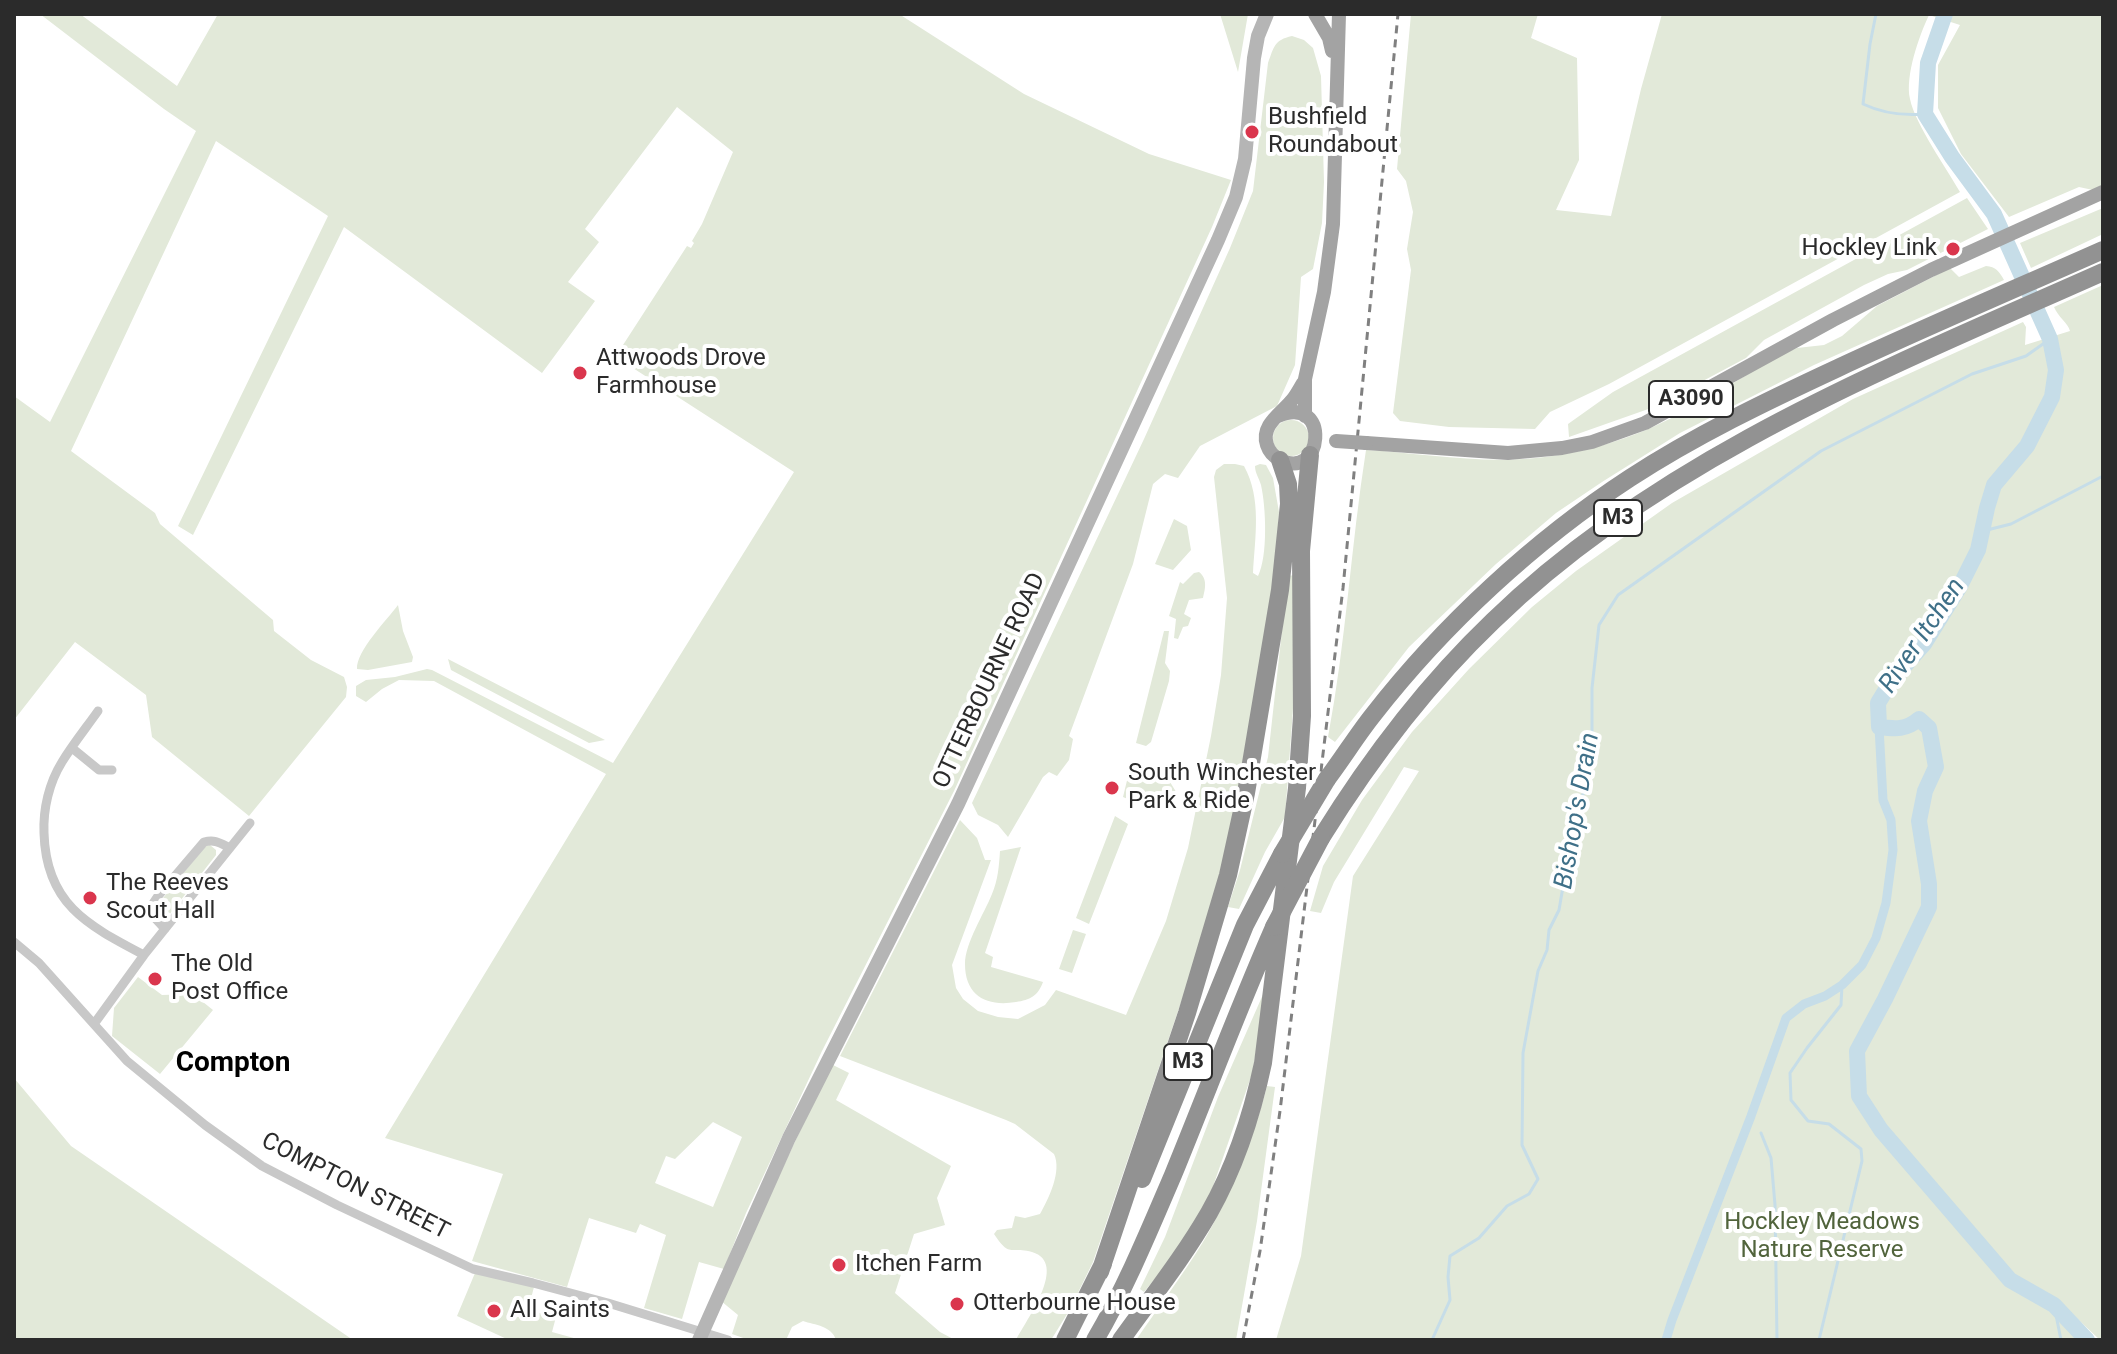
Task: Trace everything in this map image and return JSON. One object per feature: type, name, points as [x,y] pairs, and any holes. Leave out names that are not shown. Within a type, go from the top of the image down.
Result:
[{"type":"highway","name":"M3","points":[[1065,1340],[1125,1218],[1245,925],[1282,854],[1327,779],[1373,715],[1417,663],[1466,612],[1560,529],[1617,487],[1683,445],[1778,396],[2103,250]]},
{"type":"highway","name":"M3","points":[[1095,1340],[1147,1237],[1274,927],[1350,791],[1449,665],[1494,619],[1551,569],[1591,537],[1649,498],[1777,423],[1883,371],[2103,272]]},
{"type":"highway","points":[[1121,1340],[1210,1212],[1238,1151],[1258,1087],[1297,788],[1303,665],[1301,551],[1311,452]]},
{"type":"highway","name":"M3","points":[[1100,1272],[1187,1013],[1228,875],[1262,704],[1283,562],[1289,504],[1288,484],[1280,460]]},
{"type":"main road","points":[[1315,14],[1329,38],[1336,71]]},
{"type":"main road","points":[[1305,379],[1294,398],[1269,425],[1266,436],[1271,453],[1280,460],[1293,463],[1311,452],[1315,444],[1315,430],[1305,416],[1305,379],[1324,292],[1333,224],[1339,14]]},
{"type":"main road","name":"A3090","points":[[1315,430],[1336,441],[1508,453],[1592,442],[1645,423],[1931,270],[2103,192]]},
{"type":"main road","points":[[1278,416],[1291,412],[1305,416]]},
{"type":"main road","name":"A3090","points":[[1311,452],[1336,441]]},
{"type":"street","name":"OTTERBOURNE ROAD","points":[[700,1335],[789,1138],[958,804],[1218,240],[1236,197],[1245,159],[1254,58],[1258,36],[1269,17]]},
{"type":"street","points":[[98,711],[56,774],[49,792],[44,821],[46,862],[54,883],[71,908],[89,924],[144,955]]},
{"type":"street","points":[[72,748],[99,770],[112,770]]},
{"type":"street","points":[[94,1024],[144,955],[250,823]]},
{"type":"street","points":[[165,929],[152,915],[151,909],[158,896],[204,842],[219,841],[230,848]]},
{"type":"street","name":"COMPTON STREET","points":[[14,942],[39,963],[127,1061],[205,1125],[262,1166],[473,1269],[533,1283],[700,1335],[728,1340]]},
{"type":"green space","points":[[40,14],[80,14],[177,86],[218,14],[899,14],[1024,94],[1149,154],[1231,180],[954,791],[822,1051],[746,1213],[724,1269],[699,1262],[682,1319],[644,1308],[666,1235],[640,1224],[636,1233],[589,1218],[567,1287],[472,1261],[503,1174],[385,1138],[606,774],[434,681],[399,680],[366,702],[356,696],[356,686],[366,680],[432,670],[613,763],[794,472],[619,359],[626,347],[623,345],[687,246],[691,248],[694,243],[692,241],[733,152],[677,107],[585,229],[599,242],[568,282],[595,301],[542,373],[344,227],[193,535],[178,526],[328,216],[216,141],[71,451],[155,513],[160,524],[273,620],[274,631],[311,660],[344,677],[346,697],[249,816],[152,737],[146,695],[75,642],[14,720],[14,396],[50,422],[196,131]],"holes":[[[713,1122],[742,1137],[713,1207],[655,1183],[666,1156],[675,1159]]]},
{"type":"green space","points":[[1220,14],[1248,14],[1238,72]]},
{"type":"green space","points":[[1411,14],[1538,14],[1531,38],[1577,58],[1579,160],[1556,210],[1611,216],[1662,14],[2103,14],[2103,185],[2093,190],[2079,187],[2009,217],[1961,154],[1938,108],[1938,65],[1960,25],[1929,15],[1911,68],[1910,99],[1925,133],[1960,192],[1609,384],[1550,412],[1535,429],[1449,427],[1400,421],[1393,413],[1411,270],[1407,249],[1413,212],[1406,181],[1397,169]]},
{"type":"green space","points":[[1292,36],[1304,40],[1313,48],[1321,76],[1324,182],[1322,223],[1313,269],[1301,277],[1295,365],[1277,406],[1200,446],[1178,478],[1165,474],[1153,484],[1133,564],[1069,736],[1073,739],[1069,760],[1057,776],[1049,772],[1043,777],[1008,837],[998,825],[978,815],[972,803],[1144,439],[1230,248],[1253,191],[1268,63],[1278,42]]},
{"type":"green space","points":[[1967,198],[1988,229],[1907,270],[1888,274],[1864,285],[1764,340],[1746,358],[1654,407],[1569,437],[1568,424],[1613,392]]},
{"type":"green space","points":[[2103,208],[2103,234],[2031,268],[2020,243]]},
{"type":"green space","points":[[1986,266],[1997,270],[2004,280],[1814,365],[1680,433],[1556,513],[1496,564],[1409,647],[1335,742],[1328,737],[1366,450],[1515,460],[1603,445],[1665,421],[1780,355],[1797,348],[1824,345],[1842,336],[1877,306],[1950,268],[1959,277]]},
{"type":"green space","name":"Hockley Meadows Nature Reserve","points":[[2103,285],[2103,1340],[2070,1312],[2061,1316],[2084,1340],[1276,1340],[1301,1256],[1353,876],[1419,771],[1404,767],[1334,882],[1321,913],[1310,911],[1323,866],[1362,800],[1412,732],[1469,669],[1532,607],[1576,571],[1672,503],[1853,399],[2023,322],[2026,327],[2025,345],[2070,331],[2054,307]]},
{"type":"green space","points":[[1291,420],[1304,425],[1309,438],[1304,451],[1291,456],[1278,451],[1273,438],[1278,425]]},
{"type":"green space","points":[[1224,464],[1244,466],[1250,479],[1256,518],[1253,573],[1258,576],[1265,544],[1265,518],[1255,466],[1266,465],[1273,478],[1279,512],[1275,576],[1250,737],[1214,905],[1093,1262],[1051,1340],[1016,1340],[1042,1293],[1047,1268],[1042,1258],[1032,1252],[1007,1249],[994,1234],[997,1230],[1012,1228],[1015,1216],[1025,1218],[1040,1214],[1055,1176],[1054,1154],[1015,1124],[840,1056],[960,820],[977,838],[985,860],[991,860],[952,965],[956,988],[963,999],[978,1011],[1018,1019],[1045,1005],[1056,990],[1126,1015],[1166,921],[1188,848],[1211,736],[1221,675],[1227,598],[1214,477],[1216,470]]},
{"type":"green space","points":[[1174,519],[1187,526],[1191,550],[1173,570],[1155,564]]},
{"type":"green space","points":[[1199,572],[1205,581],[1203,598],[1189,600],[1184,614],[1191,618],[1188,626],[1183,627],[1178,639],[1174,638],[1176,619],[1169,616],[1180,582],[1183,584]]},
{"type":"green space","points":[[1295,575],[1293,709],[1285,817],[1239,909],[1228,907],[1268,757],[1288,576]]},
{"type":"green space","points":[[398,605],[412,662],[357,669],[361,654]]},
{"type":"green space","points":[[1164,631],[1169,631],[1165,663],[1170,671],[1169,681],[1151,742],[1146,746],[1136,743]]},
{"type":"green space","points":[[448,659],[605,740],[589,743],[451,670]]},
{"type":"green space","points":[[1131,764],[1168,776],[1178,795],[1167,808],[1145,805],[1123,797]]},
{"type":"green space","points":[[1115,816],[1128,824],[1089,924],[1076,918]]},
{"type":"green space","points":[[210,845],[216,850],[216,855],[166,919],[157,916],[155,908],[205,846]]},
{"type":"green space","points":[[1021,847],[985,953],[993,957],[991,967],[1043,982],[1039,991],[1029,998],[996,1003],[973,991],[966,975],[966,956],[994,889],[1000,851]]},
{"type":"green space","points":[[1073,930],[1086,934],[1072,973],[1059,969]]},
{"type":"green space","points":[[138,977],[162,995],[193,994],[213,1010],[160,1074],[112,1036],[114,1008]]},
{"type":"green space","points":[[1268,983],[1252,1074],[1210,1195],[1176,1253],[1144,1292],[1140,1289],[1165,1237],[1218,1097]]},
{"type":"green space","points":[[831,1064],[849,1073],[836,1100],[951,1166],[937,1198],[945,1225],[914,1234],[895,1293],[940,1332],[955,1340],[836,1340],[827,1329],[803,1321],[792,1327],[786,1340],[749,1340],[732,1334],[738,1315],[721,1301]]},
{"type":"green space","points":[[14,1078],[71,1146],[353,1340],[14,1340]]},
{"type":"green space","points":[[1267,1086],[1275,1087],[1257,1221],[1236,1340],[1136,1340],[1187,1267],[1223,1206],[1255,1126]]},
{"type":"green space","points":[[475,1273],[534,1287],[528,1310],[556,1317],[552,1332],[581,1340],[509,1340],[457,1316]]},
{"type":"waterway","points":[[1876,14],[1863,104],[1894,114],[1925,114]]},
{"type":"waterway","name":"River Itchen","points":[[1945,14],[1928,63],[1925,114],[1994,214],[2050,339],[2056,370],[2052,397],[2027,446],[1994,485],[1978,550],[1960,586],[1924,644],[1892,680],[1878,703],[1879,727],[1900,728],[1919,719],[1929,728],[1936,767],[1925,791],[1919,821],[1929,884],[1929,907],[1857,1051],[1859,1096],[1881,1130],[2010,1280],[2054,1305],[2087,1340]]},
{"type":"waterway","name":"Bishop's Drain","points":[[1432,1340],[1450,1300],[1450,1256],[1479,1238],[1507,1206],[1529,1194],[1538,1179],[1522,1145],[1523,1053],[1538,971],[1547,950],[1549,930],[1559,910],[1571,840],[1592,760],[1592,688],[1599,625],[1618,595],[1821,451],[1972,374],[2026,356],[2050,339]]},
{"type":"waterway","points":[[1983,531],[2011,524],[2103,476]]},
{"type":"waterway","points":[[1666,1340],[1786,1018],[1804,1004],[1842,985],[1862,965],[1876,938],[1886,903],[1893,850],[1891,820],[1883,800],[1879,727]]},
{"type":"waterway","points":[[1819,1340],[1862,1161],[1861,1149],[1829,1124],[1808,1121],[1791,1100],[1790,1073],[1841,1005],[1842,985]]},
{"type":"waterway","points":[[1761,1133],[1771,1158],[1775,1205],[1777,1340]]},
{"type":"waterway","points":[[2054,1305],[2061,1340]]},
{"type":"railway","points":[[1243,1340],[1260,1251],[1280,1111],[1343,588],[1398,14]]},
{"type":"place","name":"Bushfield Roundabout","points":[[1252,132]]},
{"type":"place","name":"Hockley Link","points":[[1953,249]]},
{"type":"place","name":"Attwoods Drove Farmhouse","points":[[580,373]]},
{"type":"place","name":"South Winchester Park & Ride","points":[[1112,788]]},
{"type":"place","name":"The Reeves Scout Hall","points":[[90,898]]},
{"type":"place","name":"The Old Post Office","points":[[155,979]]},
{"type":"place","name":"Itchen Farm","points":[[839,1265]]},
{"type":"place","name":"Otterbourne House","points":[[957,1304]]},
{"type":"place","name":"All Saints","points":[[494,1311]]},
{"type":"district","name":"Compton","points":[[233,1064]]}]
